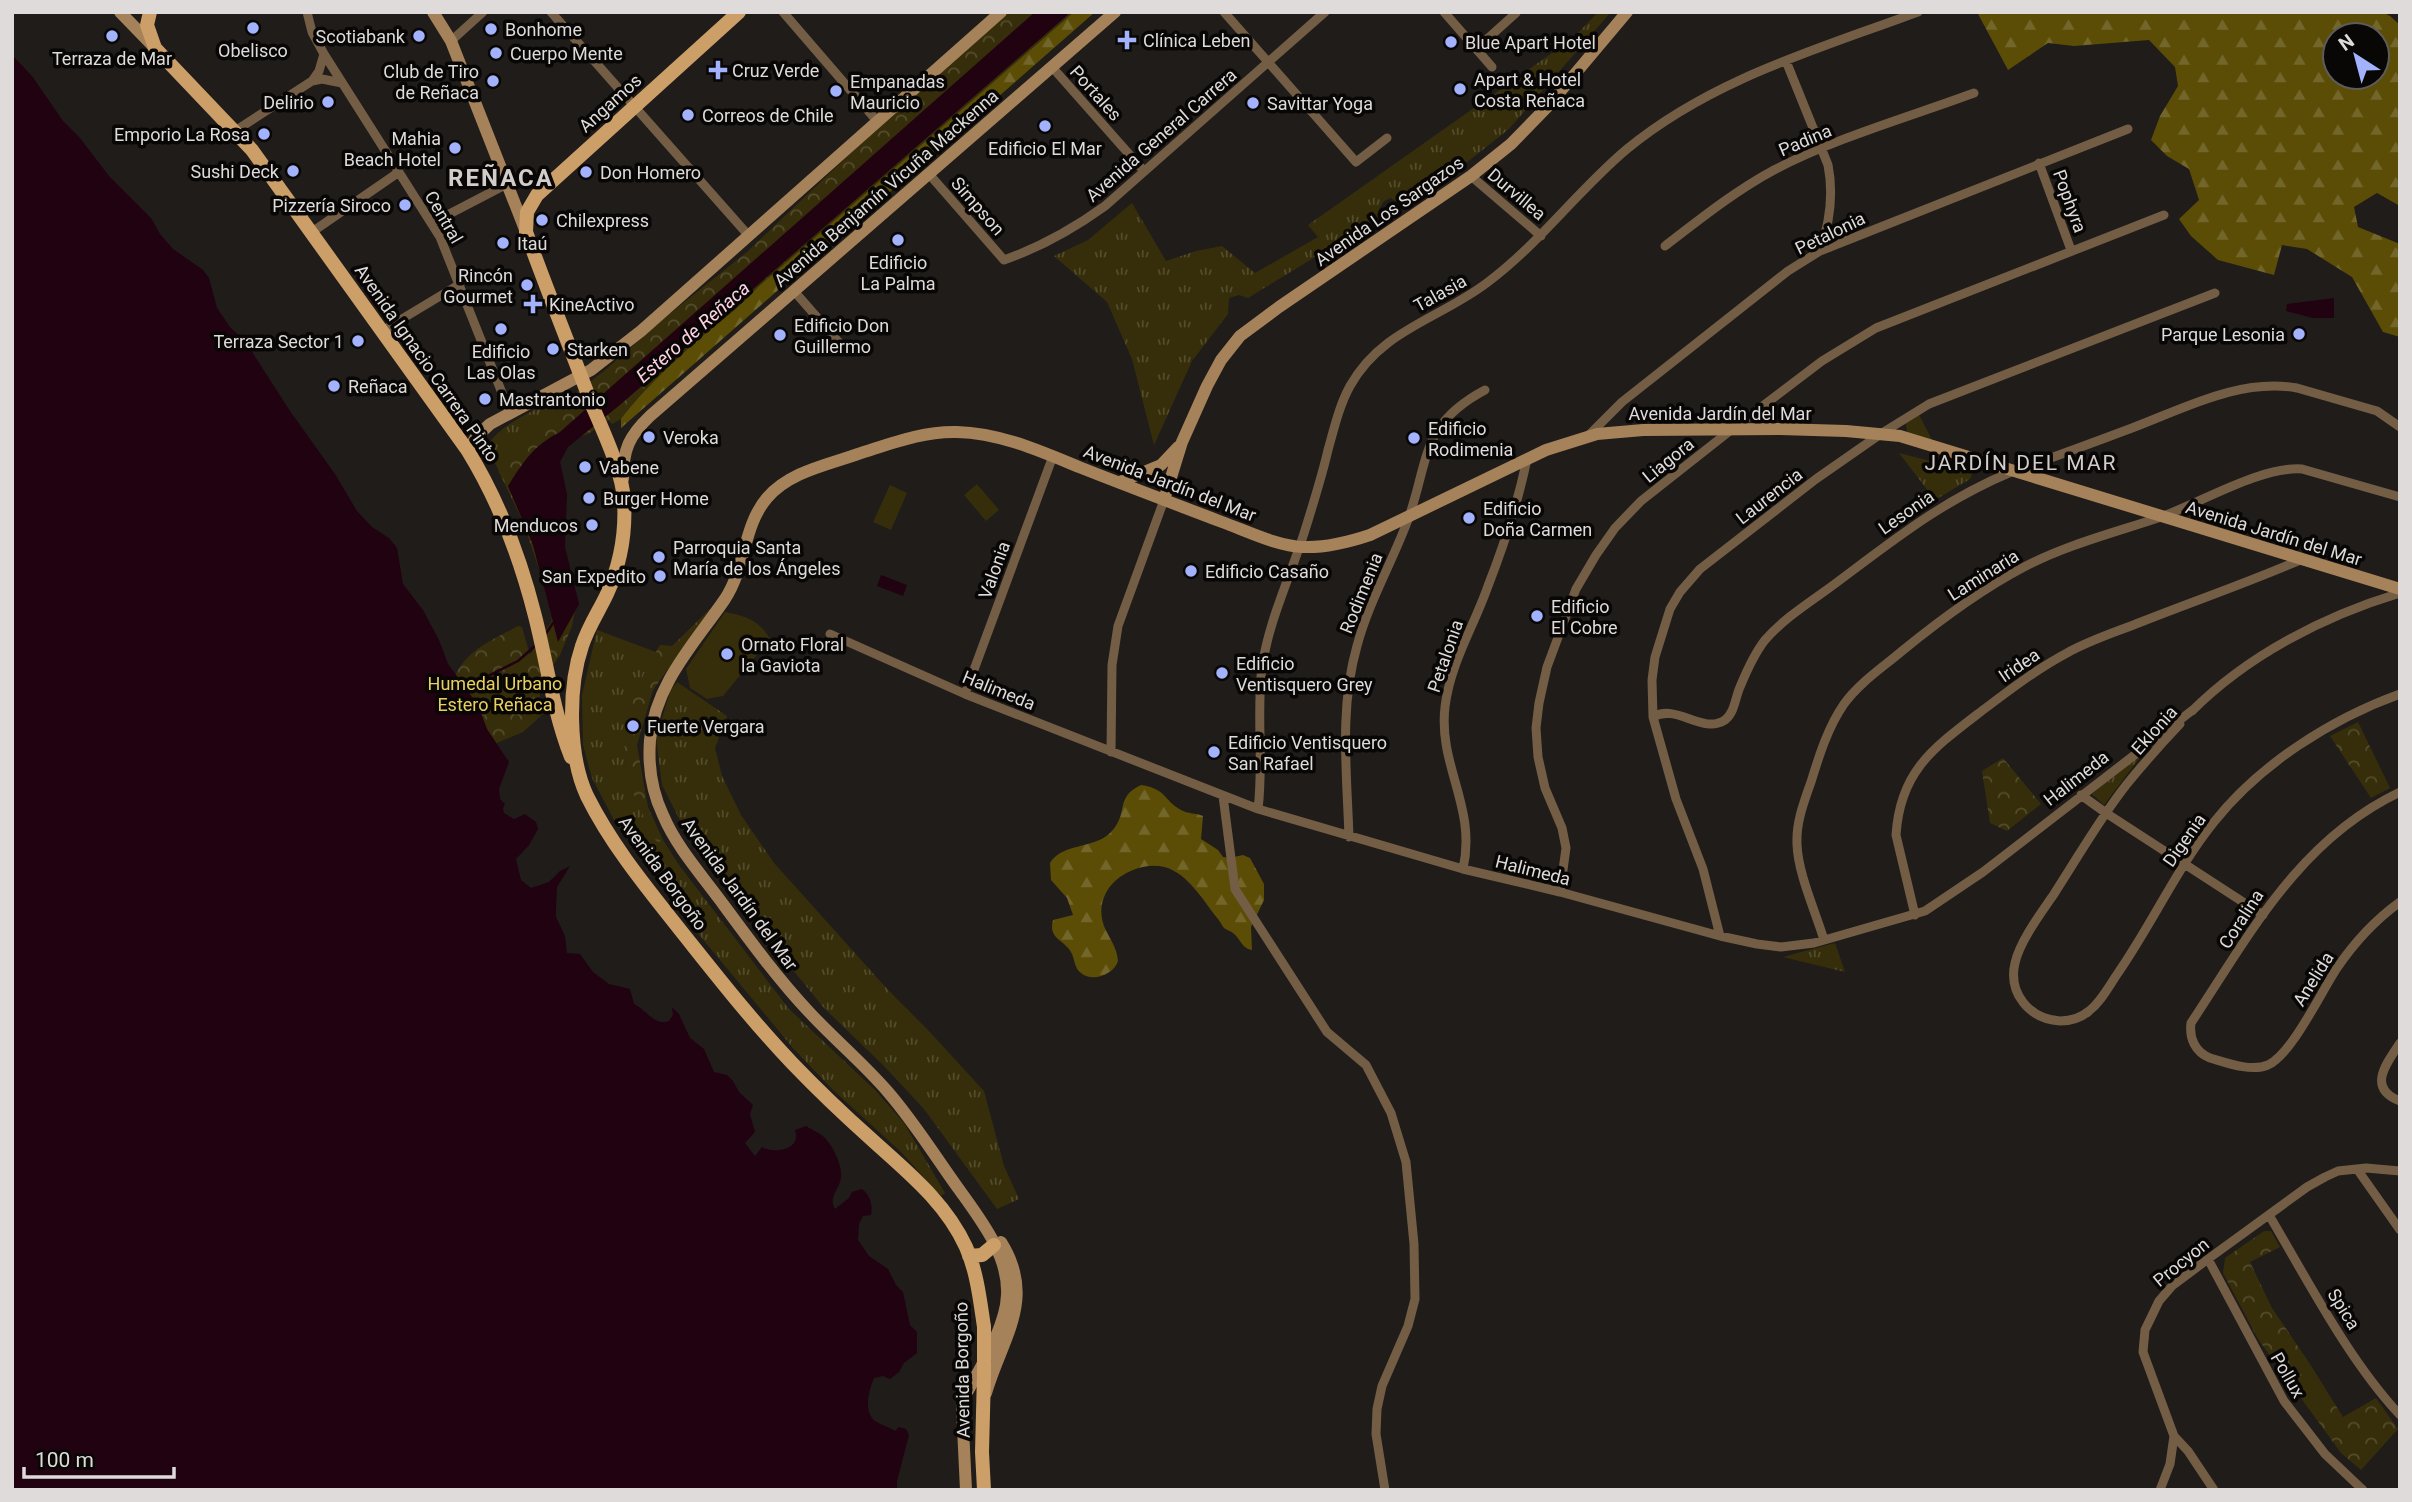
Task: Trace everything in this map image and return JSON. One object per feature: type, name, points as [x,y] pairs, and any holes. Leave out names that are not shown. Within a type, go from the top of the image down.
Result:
[{"type":"main road","points":[[150,12],[147,25],[155,48]]},
{"type":"main road","name":"Angamos","points":[[526,232],[527,212],[537,195],[739,12]]},
{"type":"main road","name":"Avenida Ignacio Carrera Pinto","points":[[155,48],[235,131],[267,170],[468,451],[488,484],[516,547],[560,726],[585,791]]},
{"type":"main road","name":"Avenida Borgoño","points":[[526,232],[608,445],[623,493],[624,528],[618,561],[605,598],[586,635],[575,676],[574,732],[585,791],[610,836],[637,876],[742,1008],[819,1090],[926,1188],[952,1223],[970,1256],[984,1327],[982,1407],[985,1490]]},
{"type":"main road","points":[[546,664],[558,676],[575,676]]},
{"type":"main road","points":[[970,1256],[982,1255],[994,1245]]},
{"type":"street","points":[[120,12],[155,48]]},
{"type":"street","name":"Central","points":[[307,12],[312,32],[324,54],[440,237],[510,413]]},
{"type":"street","name":"Avenida Borgoño","points":[[433,12],[451,41],[526,232]]},
{"type":"street","points":[[451,41],[483,12]]},
{"type":"street","points":[[551,12],[748,236]]},
{"type":"street","points":[[783,12],[877,121]]},
{"type":"street","points":[[468,451],[483,430],[581,376],[634,338],[1001,12]]},
{"type":"street","name":"Avenida Benjamín Vicuña Mackenna","points":[[623,493],[625,450],[640,426],[1115,12]]},
{"type":"street","points":[[1224,12],[1356,162],[1387,138]]},
{"type":"street","name":"Avenida General Carrera","points":[[1004,260],[1038,247],[1072,229],[1105,206],[1325,12]]},
{"type":"street","points":[[1444,12],[1492,67]]},
{"type":"street","name":"Avenida Los Sargazos","points":[[1111,752],[1112,665],[1118,626],[1182,442],[1213,373],[1240,336],[1471,176],[1529,128],[1628,12]]},
{"type":"street","name":"Talasia","points":[[1258,809],[1259,720],[1262,668],[1267,642],[1300,548],[1344,398],[1364,365],[1396,335],[1479,289],[1541,236],[1592,180],[1649,132],[1721,88],[1919,12]]},
{"type":"street","points":[[1476,49],[1516,13]]},
{"type":"street","points":[[235,131],[312,80],[319,71],[324,54]]},
{"type":"street","points":[[1786,61],[1828,165],[1832,195],[1820,251]]},
{"type":"street","name":"Portales","points":[[1052,67],[1144,171]]},
{"type":"street","points":[[312,80],[342,83]]},
{"type":"street","name":"Padina","points":[[1665,246],[1753,181],[1821,149],[1974,93]]},
{"type":"street","name":"Petalonia","points":[[1588,436],[1622,402],[1788,271],[1820,251],[2128,129]]},
{"type":"street","name":"Pophyra","points":[[2039,163],[2071,250]]},
{"type":"street","points":[[312,232],[399,172]]},
{"type":"street","name":"Simpson","points":[[929,174],[1004,260]]},
{"type":"street","name":"Durvillea","points":[[1471,176],[1541,236]]},
{"type":"street","points":[[432,223],[507,184]]},
{"type":"street","name":"Liagora","points":[[1560,892],[1566,859],[1565,838],[1545,788],[1536,741],[1538,703],[1547,667],[1576,589],[1615,528],[1641,501],[1731,430],[1822,361],[1876,328],[2164,215]]},
{"type":"street","points":[[383,331],[460,284]]},
{"type":"street","points":[[794,291],[842,346]]},
{"type":"street","name":"Laurencia","points":[[1720,936],[1707,881],[1676,800],[1653,717],[1652,680],[1658,646],[1670,609],[1686,584],[1700,569],[1816,479],[1929,404],[2216,293]]},
{"type":"street","name":"Lesonia","points":[[1653,717],[1668,713],[1712,724],[1725,720],[1734,708],[1754,655],[1778,627],[1932,511],[2011,472],[2214,397],[2249,387],[2297,388],[2377,411],[2400,427]]},
{"type":"street","name":"Rodimenia","points":[[1349,837],[1346,727],[1357,645],[1371,602],[1409,516],[1424,456],[1433,437],[1454,411],[1485,390]]},
{"type":"street","name":"Avenida Jardín del Mar","points":[[966,1490],[962,1407],[1002,1322],[1007,1299],[1006,1275],[994,1245],[982,1222],[896,1101],[796,998],[678,842],[663,815],[653,786],[650,740],[656,711],[667,683],[687,650],[729,593],[740,571],[755,516],[766,499],[780,486],[824,465],[902,440],[940,432],[986,435],[1053,456],[1262,537],[1300,548],[1356,539],[1384,529],[1553,447],[1617,430],[1780,429],[1882,433],[1900,436],[2400,591]]},
{"type":"street","name":"Avenida Los Sargazos","points":[[1120,482],[1161,465],[1182,442]]},
{"type":"street","name":"Valonia","points":[[965,694],[1053,456]]},
{"type":"street","name":"Petalonia","points":[[1463,869],[1467,831],[1447,752],[1445,705],[1466,638],[1488,587],[1521,488],[1527,459]]},
{"type":"street","name":"Laminaria","points":[[1824,940],[1801,870],[1797,834],[1801,809],[1831,726],[1844,703],[1861,684],[1980,591],[2026,566],[2106,534],[2160,517],[2243,482],[2291,468],[2315,472],[2400,497]]},
{"type":"street","name":"Iridea","points":[[1915,915],[1896,835],[1896,823],[1905,789],[1917,768],[1933,749],[2014,687],[2067,652],[2300,560]]},
{"type":"street","name":"Eklonia","points":[[2029,1011],[2019,997],[2014,983],[2018,952],[2127,784],[2194,709],[2235,675],[2293,638],[2343,613],[2400,591]]},
{"type":"street","name":"Halimeda","points":[[830,634],[965,694],[1258,809],[1463,869],[1560,892],[1720,936],[1781,947],[1824,940],[1915,915],[1937,904],[1983,872],[2194,709]]},
{"type":"street","name":"Digenia","points":[[2029,1011],[2061,1021],[2080,1017],[2091,1010],[2124,964],[2184,864],[2214,821],[2268,770],[2329,727],[2400,694]]},
{"type":"street","name":"Coralina","points":[[2252,1068],[2202,1054],[2193,1042],[2190,1030],[2199,1012],[2291,875],[2323,843],[2358,816],[2400,792]]},
{"type":"street","points":[[2081,795],[2263,915]]},
{"type":"street","points":[[1223,796],[1235,889],[1327,1032],[1366,1065],[1391,1112],[1406,1162],[1414,1244],[1415,1299],[1408,1326],[1385,1376],[1379,1396],[1377,1433],[1385,1490]]},
{"type":"street","name":"Anelida","points":[[2252,1068],[2266,1066],[2281,1055],[2345,956],[2368,929],[2400,902]]},
{"type":"street","points":[[2400,1043],[2384,1069],[2381,1080],[2388,1095],[2400,1101]]},
{"type":"street","points":[[2357,1169],[2400,1230]]},
{"type":"street","name":"Procyon","points":[[2174,1436],[2143,1352],[2145,1330],[2153,1309],[2165,1293],[2269,1214],[2325,1177],[2338,1171],[2357,1169],[2400,1171]]},
{"type":"street","name":"Spica","points":[[2269,1214],[2333,1322],[2383,1395],[2400,1415]]},
{"type":"street","name":"Avenida Jardín del Mar","points":[[982,1222],[1000,1241],[1009,1257],[1016,1278],[1018,1301],[1014,1323],[993,1371],[982,1407]]},
{"type":"street","name":"Pollux","points":[[2208,1259],[2284,1401],[2325,1454],[2363,1490]]},
{"type":"street","points":[[2160,1490],[2170,1464],[2174,1436]]},
{"type":"street","points":[[2174,1436],[2188,1451],[2214,1490]]},
{"type":"green space","name":"Humedal Urbano Estero Reñaca","points":[[1009,12],[1074,12],[758,287],[733,312],[694,343],[621,419],[612,424],[609,420],[588,434],[568,440],[558,451],[559,525],[577,600],[572,626],[560,655],[538,687],[544,713],[523,732],[485,748],[450,686],[456,674],[477,649],[518,626],[522,627],[530,655],[552,620],[541,575],[523,522],[498,470],[515,445],[537,422],[604,371],[747,252],[898,108]]},
{"type":"green space","points":[[1071,12],[1095,12],[621,428],[621,404]]},
{"type":"green space","points":[[1598,12],[1611,12],[1509,129],[1452,174],[1449,169],[1398,203],[1391,198],[1384,201],[1379,209],[1379,218],[1248,298],[1239,295],[1229,298],[1228,314],[1192,361],[1154,445],[1132,359],[1107,302],[1054,256],[1088,240],[1132,203],[1166,261],[1222,246],[1255,273],[1318,237],[1308,225],[1552,53],[1576,35]]},
{"type":"green space","points":[[1977,12],[2382,12],[2390,16],[2400,25],[2400,206],[2377,193],[2354,207],[2358,227],[2400,244],[2400,337],[2383,332],[2352,277],[2307,249],[2282,245],[2274,275],[2218,260],[2191,236],[2179,219],[2199,200],[2189,169],[2167,156],[2151,140],[2160,116],[2178,86],[2175,67],[2149,40],[2074,46],[2048,43],[2008,70]]},
{"type":"green space","points":[[571,393],[582,413],[505,481],[488,445],[514,421]]},
{"type":"green space","points":[[1919,415],[1932,440],[1907,433],[1906,423]]},
{"type":"green space","points":[[1899,453],[1973,472],[1970,479],[1935,500]]},
{"type":"green space","points":[[977,484],[999,510],[986,521],[964,495]]},
{"type":"green space","points":[[890,485],[907,493],[891,530],[873,522]]},
{"type":"green space","points":[[714,605],[653,690],[637,745],[648,807],[663,840],[657,843],[628,777],[625,736],[628,719],[644,673],[660,645],[672,646]]},
{"type":"green space","name":"Ornato Floral la Gaviota","points":[[725,612],[751,620],[761,627],[770,639],[723,696],[707,699],[690,688],[686,669]]},
{"type":"green space","points":[[597,630],[656,652],[631,707],[625,752],[631,783],[657,842],[663,840],[679,865],[789,1009],[875,1090],[904,1123],[945,1193],[941,1196],[901,1152],[832,1089],[793,1048],[686,919],[614,820],[592,778],[583,745],[582,695]]},
{"type":"green space","points":[[677,682],[727,716],[715,748],[722,776],[741,815],[774,863],[889,991],[984,1091],[1004,1166],[1019,1199],[997,1209],[924,1109],[824,1008],[695,850],[662,785],[656,738],[670,692]]},
{"type":"green space","points":[[2358,722],[2390,788],[2371,798],[2330,736]]},
{"type":"green space","points":[[2144,752],[2104,805],[2092,794]]},
{"type":"green space","points":[[2003,758],[2041,804],[2007,831],[1990,823],[1982,771]]},
{"type":"green space","points":[[1141,785],[1156,789],[1181,810],[1203,816],[1201,839],[1218,850],[1223,857],[1243,855],[1250,858],[1264,884],[1264,900],[1251,927],[1252,950],[1224,928],[1193,886],[1173,870],[1162,866],[1133,870],[1118,879],[1106,892],[1102,917],[1118,961],[1108,973],[1091,977],[1081,973],[1071,952],[1054,935],[1053,920],[1073,915],[1067,898],[1051,880],[1050,863],[1062,852],[1102,839],[1109,834],[1116,826],[1127,795]]},
{"type":"green space","points":[[1835,943],[1845,972],[1783,957]]},
{"type":"green space","points":[[2264,1231],[2271,1231],[2280,1247],[2250,1262],[2272,1308],[2343,1417],[2376,1398],[2398,1429],[2361,1470],[2341,1453],[2258,1339],[2223,1273],[2225,1258]]},
{"type":"green space","points":[[2310,1370],[2329,1398],[2313,1409],[2294,1380]]},
{"type":"water","points":[[1035,12],[1071,12],[621,404],[568,447],[560,462],[567,494],[565,547],[579,604],[558,642],[533,545],[508,486],[525,461],[536,448],[560,432]]},
{"type":"water","points":[[12,55],[32,76],[63,121],[80,138],[109,176],[151,218],[173,249],[203,270],[209,278],[217,308],[230,327],[245,341],[357,511],[397,548],[403,584],[423,610],[448,664],[478,705],[487,729],[509,762],[499,789],[500,799],[505,804],[504,813],[514,819],[525,814],[536,822],[538,829],[529,845],[516,859],[521,880],[531,888],[549,882],[570,866],[557,887],[556,909],[556,917],[565,936],[567,953],[580,954],[593,972],[609,984],[630,989],[634,1004],[655,1020],[669,1021],[673,1015],[672,1007],[679,1014],[690,1038],[704,1049],[714,1072],[727,1075],[753,1105],[750,1114],[755,1132],[745,1143],[755,1156],[762,1147],[786,1149],[794,1142],[795,1130],[806,1126],[825,1138],[839,1163],[841,1178],[833,1197],[835,1209],[849,1198],[852,1192],[862,1189],[867,1194],[871,1215],[863,1216],[859,1224],[858,1240],[869,1256],[888,1269],[903,1292],[910,1325],[917,1332],[917,1353],[890,1379],[883,1376],[874,1378],[868,1400],[869,1412],[875,1421],[895,1431],[899,1427],[906,1429],[909,1435],[897,1490],[12,1490]]},
{"type":"water","points":[[2334,298],[2334,318],[2313,318],[2286,311],[2287,304]]},
{"type":"water","points":[[881,575],[907,585],[903,596],[877,586]]},
{"type":"waterway","name":"Estero de Reñaca","points":[[545,635],[553,623]]},
{"type":"waterway","name":"Estero de Reñaca","points":[[466,687],[518,661],[536,645]]},
{"type":"place","name":"Obelisco","points":[[253,28]]},
{"type":"place","name":"Bonhome","points":[[491,29]]},
{"type":"place","name":"Terraza de Mar","points":[[112,36]]},
{"type":"place","name":"Scotiabank","points":[[419,36]]},
{"type":"place","name":"Clínica Leben","points":[[1127,40]]},
{"type":"place","name":"Blue Apart Hotel","points":[[1451,42]]},
{"type":"place","name":"Cuerpo Mente","points":[[496,53]]},
{"type":"place","name":"Cruz Verde","points":[[718,70]]},
{"type":"place","name":"Club de Tiro de Reñaca","points":[[493,81]]},
{"type":"place","name":"Apart & Hotel Costa Reñaca","points":[[1460,89]]},
{"type":"place","name":"Empanadas Mauricio","points":[[836,91]]},
{"type":"place","name":"Delirio","points":[[328,102]]},
{"type":"place","name":"Savittar Yoga","points":[[1253,103]]},
{"type":"place","name":"Correos de Chile","points":[[688,115]]},
{"type":"place","name":"Edificio El Mar","points":[[1045,126]]},
{"type":"place","name":"Emporio La Rosa","points":[[264,134]]},
{"type":"place","name":"Mahia Beach Hotel","points":[[455,148]]},
{"type":"place","name":"Sushi Deck","points":[[293,171]]},
{"type":"place","name":"Don Homero","points":[[586,172]]},
{"type":"place","name":"Pizzería Siroco","points":[[405,205]]},
{"type":"place","name":"Chilexpress","points":[[542,220]]},
{"type":"place","name":"Edificio La Palma","points":[[898,240]]},
{"type":"place","name":"Itaú","points":[[503,243]]},
{"type":"place","name":"Rincón Gourmet","points":[[527,285]]},
{"type":"place","name":"KineActivo","points":[[533,304]]},
{"type":"place","name":"Edificio Las Olas","points":[[501,329]]},
{"type":"place","name":"Parque Lesonia","points":[[2299,334]]},
{"type":"place","name":"Edificio Don Guillermo","points":[[780,335]]},
{"type":"place","name":"Terraza Sector 1","points":[[358,341]]},
{"type":"place","name":"Starken","points":[[553,349]]},
{"type":"place","name":"Reñaca","points":[[334,386]]},
{"type":"place","name":"Mastrantonio","points":[[485,399]]},
{"type":"place","name":"Veroka","points":[[649,437]]},
{"type":"place","name":"Edificio Rodimenia","points":[[1414,438]]},
{"type":"place","name":"Vabene","points":[[585,467]]},
{"type":"place","name":"Burger Home","points":[[589,498]]},
{"type":"place","name":"Edificio Doña Carmen","points":[[1469,518]]},
{"type":"place","name":"Menducos","points":[[592,525]]},
{"type":"place","name":"Parroquia Santa María de los Ángeles","points":[[659,557]]},
{"type":"place","name":"Edificio Casaño","points":[[1191,571]]},
{"type":"place","name":"San Expedito","points":[[660,576]]},
{"type":"place","name":"Edificio El Cobre","points":[[1537,616]]},
{"type":"place","name":"Ornato Floral la Gaviota","points":[[727,654]]},
{"type":"place","name":"Edificio Ventisquero Grey","points":[[1222,673]]},
{"type":"place","name":"Fuerte Vergara","points":[[633,726]]},
{"type":"place","name":"Edificio Ventisquero San Rafael","points":[[1214,752]]},
{"type":"district","name":"REÑACA","points":[[501,178]]},
{"type":"district","name":"JARDÍN DEL MAR","points":[[2021,463]]}]
